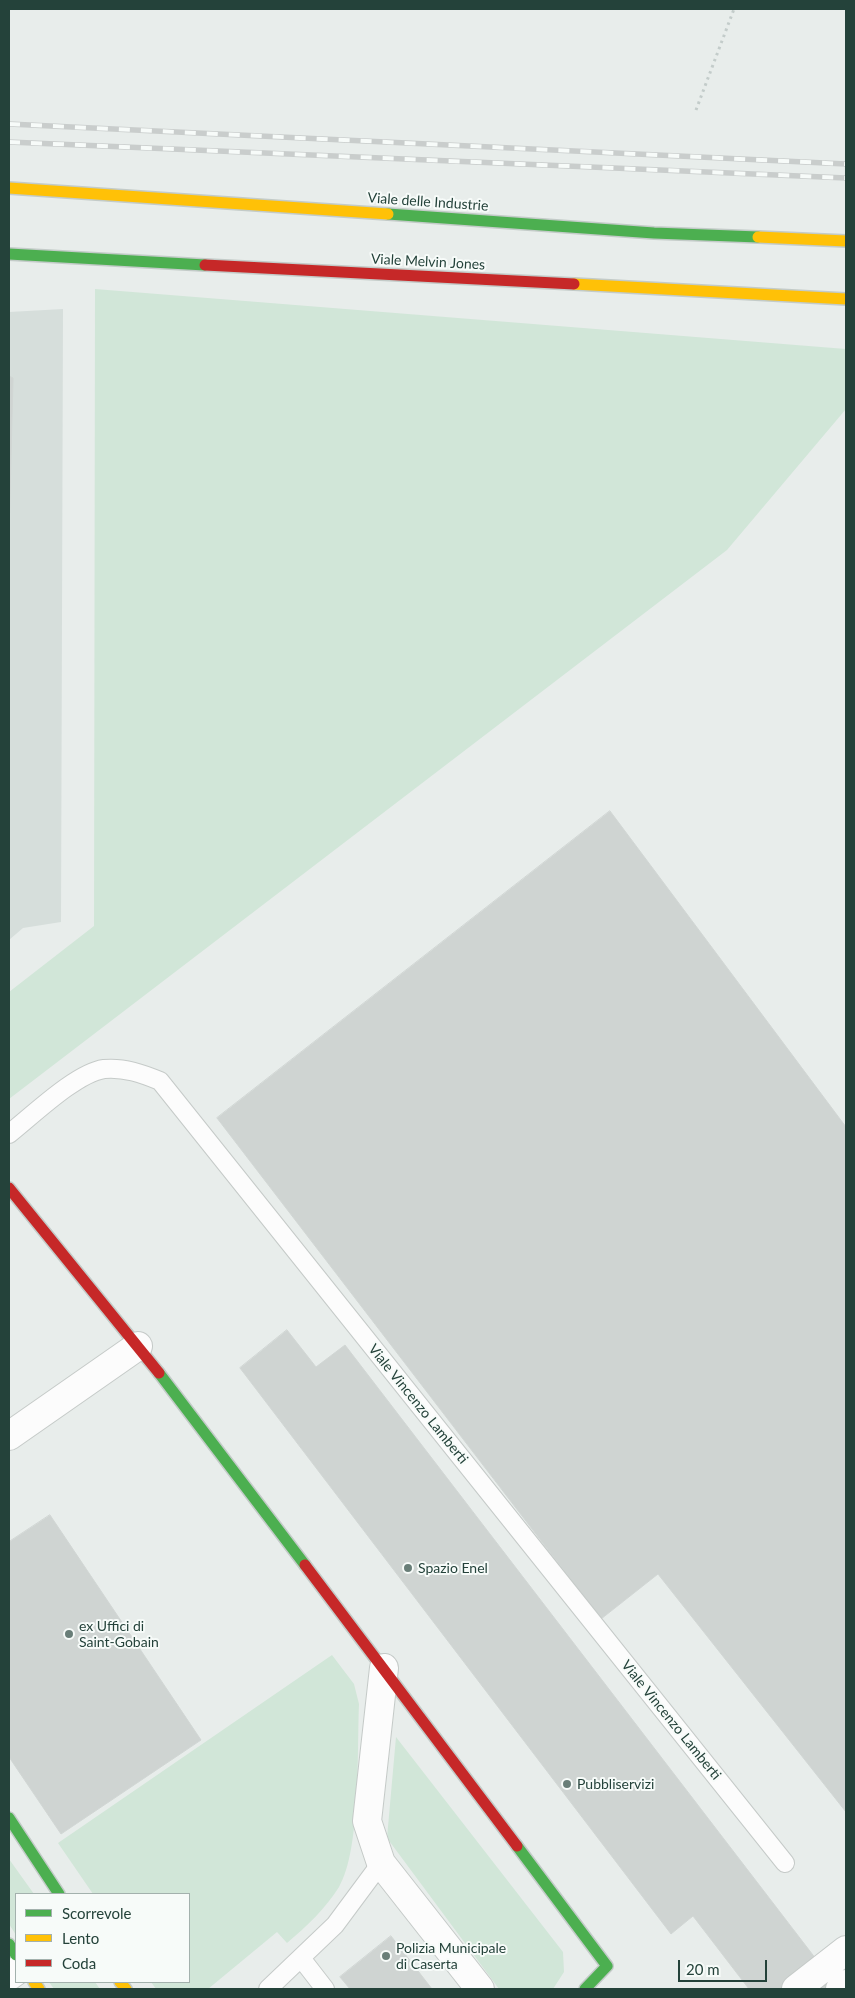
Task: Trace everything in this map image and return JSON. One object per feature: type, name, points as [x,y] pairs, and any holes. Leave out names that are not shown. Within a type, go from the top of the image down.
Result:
[{"type":"street","name":"Viale delle Industrie","points":[[9,188],[654,233],[846,241]]},
{"type":"street","name":"Viale Melvin Jones","points":[[9,254],[846,299]]},
{"type":"street","points":[[9,1188],[138,1346],[384,1668],[607,1966],[585,1989]]},
{"type":"street","points":[[9,1436],[138,1346]]},
{"type":"street","points":[[384,1668],[367,1821],[381,1863],[480,1989]]},
{"type":"street","points":[[9,1818],[58,1893]]},
{"type":"street","points":[[796,1989],[846,1950]]},
{"type":"street","points":[[840,1989],[846,1984]]},
{"type":"lane","name":"Viale Vincenzo Lamberti","points":[[9,1134],[80,1078],[104,1069],[135,1071],[160,1081],[784,1863]]},
{"type":"lane","points":[[268,1989],[335,1925],[381,1863]]},
{"type":"lane","points":[[301,1958],[325,1989]]},
{"type":"path","points":[[696,110],[734,9]]},
{"type":"shaded area","points":[[63,309],[61,922],[23,928],[9,940],[9,312]]},
{"type":"green space","points":[[95,289],[846,349],[846,409],[727,550],[9,1099],[9,992],[94,926]]},
{"type":"green space","points":[[332,1655],[354,1684],[359,1704],[358,1772],[351,1849],[346,1870],[339,1887],[315,1917],[287,1943],[277,1932],[208,1989],[156,1989],[152,1983],[190,1983],[190,1893],[92,1893],[58,1843]]},
{"type":"green space","points":[[396,1737],[563,1952],[564,1972],[553,1989],[499,1989],[387,1838]]},
{"type":"green space","points":[[9,1859],[33,1893],[15,1893],[15,1933],[9,1924]]},
{"type":"green space","points":[[50,1983],[96,1983],[100,1989],[54,1989]]},
{"type":"building","points":[[9,376],[13,378],[9,533]]},
{"type":"building","points":[[610,811],[846,1127],[846,1812],[658,1574],[601,1619],[217,1118]]},
{"type":"building","points":[[287,1330],[316,1367],[345,1345],[839,1989],[749,1989],[693,1916],[671,1934],[240,1368]]},
{"type":"building","name":"ex Uffici di Saint-Gobain","points":[[50,1515],[201,1740],[61,1834],[9,1757],[9,1542]]},
{"type":"building","name":"Polizia Municipale di Caserta","points":[[391,1936],[432,1989],[350,1989],[340,1977]]},
{"type":"railway","points":[[9,124],[846,164]]},
{"type":"railway","points":[[9,142],[846,178]]},
{"type":"traffic: fast","points":[[388,214],[654,233],[758,237]]},
{"type":"traffic: fast","points":[[9,254],[205,265]]},
{"type":"traffic: fast","points":[[159,1373],[305,1565]]},
{"type":"traffic: fast","points":[[9,1818],[58,1893]]},
{"type":"traffic: fast","points":[[517,1846],[607,1966],[585,1989]]},
{"type":"traffic: fast","points":[[9,1944],[15,1953]]},
{"type":"traffic: slow","points":[[9,188],[388,214]]},
{"type":"traffic: slow","points":[[758,237],[846,241]]},
{"type":"traffic: slow","points":[[574,284],[846,299]]},
{"type":"traffic: slow","points":[[35,1983],[39,1989]]},
{"type":"traffic: slow","points":[[121,1983],[126,1989]]},
{"type":"traffic: jam","points":[[205,265],[574,284]]},
{"type":"traffic: jam","points":[[9,1188],[159,1373]]},
{"type":"traffic: jam","points":[[305,1565],[517,1846]]},
{"type":"place","name":"Spazio Enel","points":[[408,1568]]},
{"type":"place","name":"ex Uffici di Saint-Gobain","points":[[69,1634]]},
{"type":"place","name":"Pubbliservizi","points":[[567,1784]]},
{"type":"place","name":"Polizia Municipale di Caserta","points":[[386,1956]]}]
